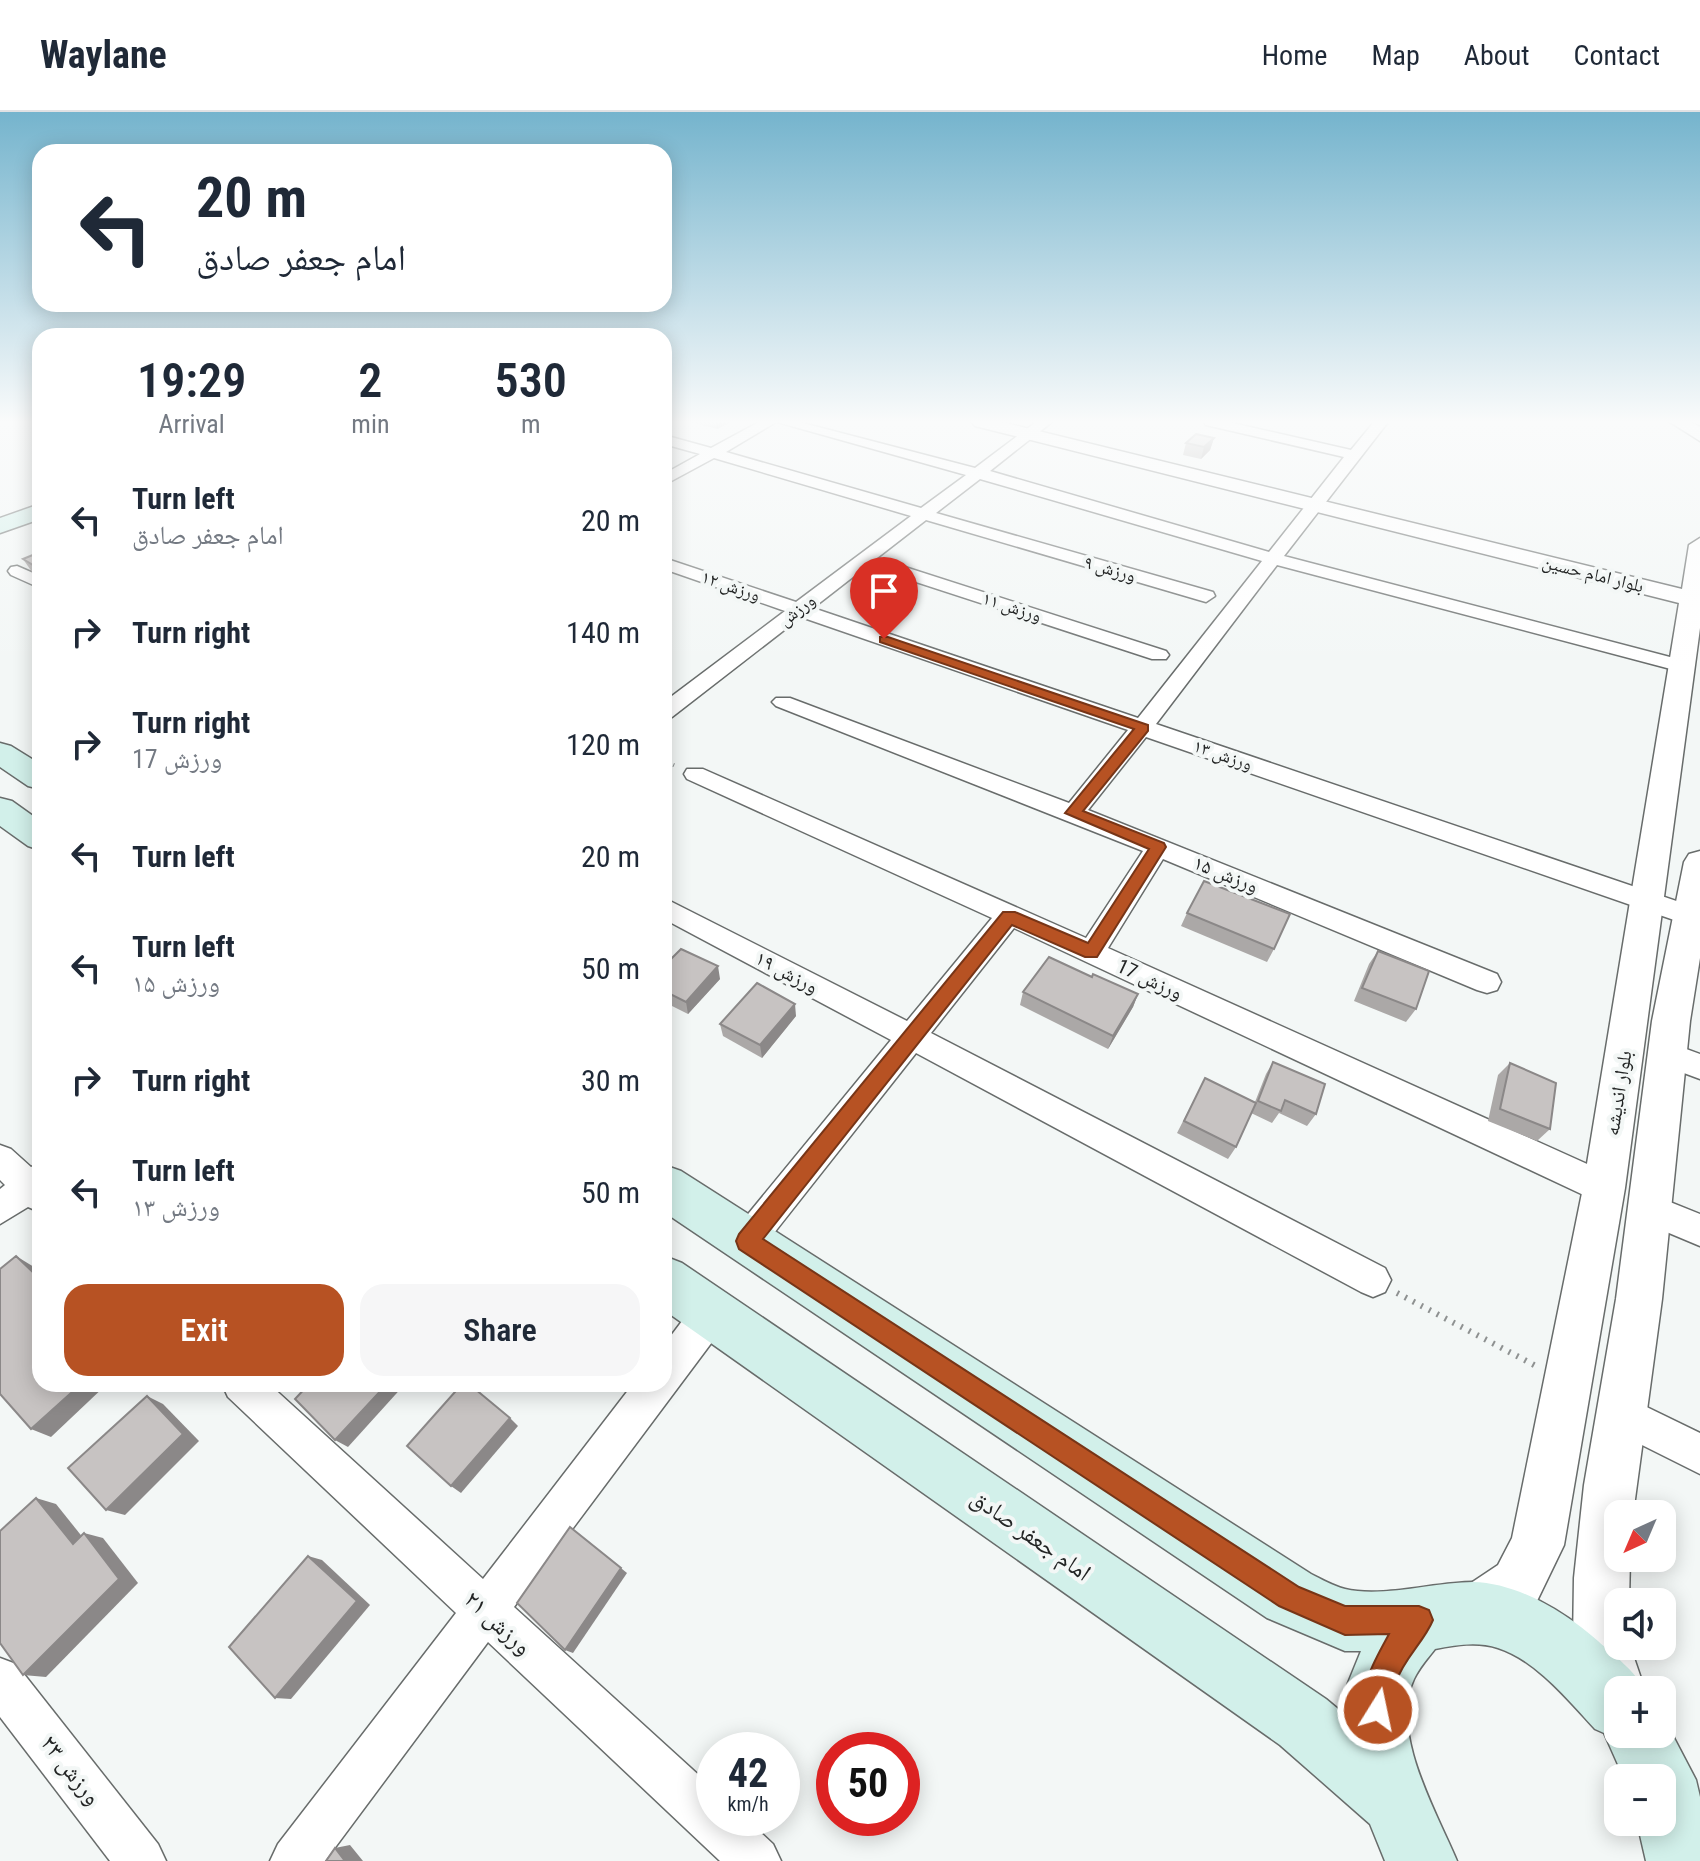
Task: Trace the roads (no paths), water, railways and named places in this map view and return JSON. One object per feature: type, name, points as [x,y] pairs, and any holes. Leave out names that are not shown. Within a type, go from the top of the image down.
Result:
[{"type":"main road","points":[[0,526],[32,514]]},
{"type":"main road","points":[[10,790],[32,819]]},
{"type":"main road","points":[[672,1191],[1289,1596],[1345,1620],[1448,1616],[1522,1626],[1568,1654],[1604,1691]]},
{"type":"main road","name":"امام جعفر صادق","points":[[672,1286],[1303,1722],[1391,1799]]},
{"type":"main road","points":[[1422,1861],[1391,1799],[1377,1738],[1380,1682],[1401,1641],[1448,1616]]},
{"type":"street","name":"ورزش ۹","points":[[881,504],[1206,596]]},
{"type":"street","name":"ورزش","points":[[672,706],[938,504]]},
{"type":"street","points":[[1084,504],[1271,558],[1682,666]]},
{"type":"street","points":[[1073,813],[1143,728],[1314,504]]},
{"type":"street","name":"بلوار امام حسین","points":[[1332,504],[1693,592]]},
{"type":"street","name":"بلوار اندیشه","points":[[1448,1616],[1517,1584],[1537,1545],[1604,1188],[1700,545]]},
{"type":"street","name":"ورزش ۱۱","points":[[866,560],[1159,655]]},
{"type":"street","name":"ورزش ۱۲","points":[[672,566],[797,610]]},
{"type":"street","points":[[17,571],[32,579]]},
{"type":"street","name":"ورزش ۱۳","points":[[797,610],[1695,918]]},
{"type":"street","name":"ورزش ۱۵","points":[[783,702],[1073,813],[1487,982]]},
{"type":"street","name":"ورزش 17","points":[[695,774],[1604,1188]]},
{"type":"street","points":[[1091,952],[1158,847]]},
{"type":"street","points":[[1612,1676],[1601,1643],[1601,1578],[1650,1209],[1684,1061],[1700,862]]},
{"type":"street","name":"ورزش ۱۹","points":[[672,911],[1373,1280]]},
{"type":"street","points":[[747,1241],[1009,916]]},
{"type":"street","points":[[0,1159],[32,1185]]},
{"type":"street","points":[[0,1209],[32,1190]]},
{"type":"street","points":[[1650,1209],[1700,1230]]},
{"type":"street","points":[[672,1364],[711,1313]]},
{"type":"street","name":"ورزش ۲۱","points":[[250,1392],[756,1861]]},
{"type":"street","points":[[295,1861],[651,1392]]},
{"type":"street","points":[[1622,1414],[1700,1454]]},
{"type":"street","name":"ورزش ۲۳","points":[[0,1680],[141,1861]]}]
